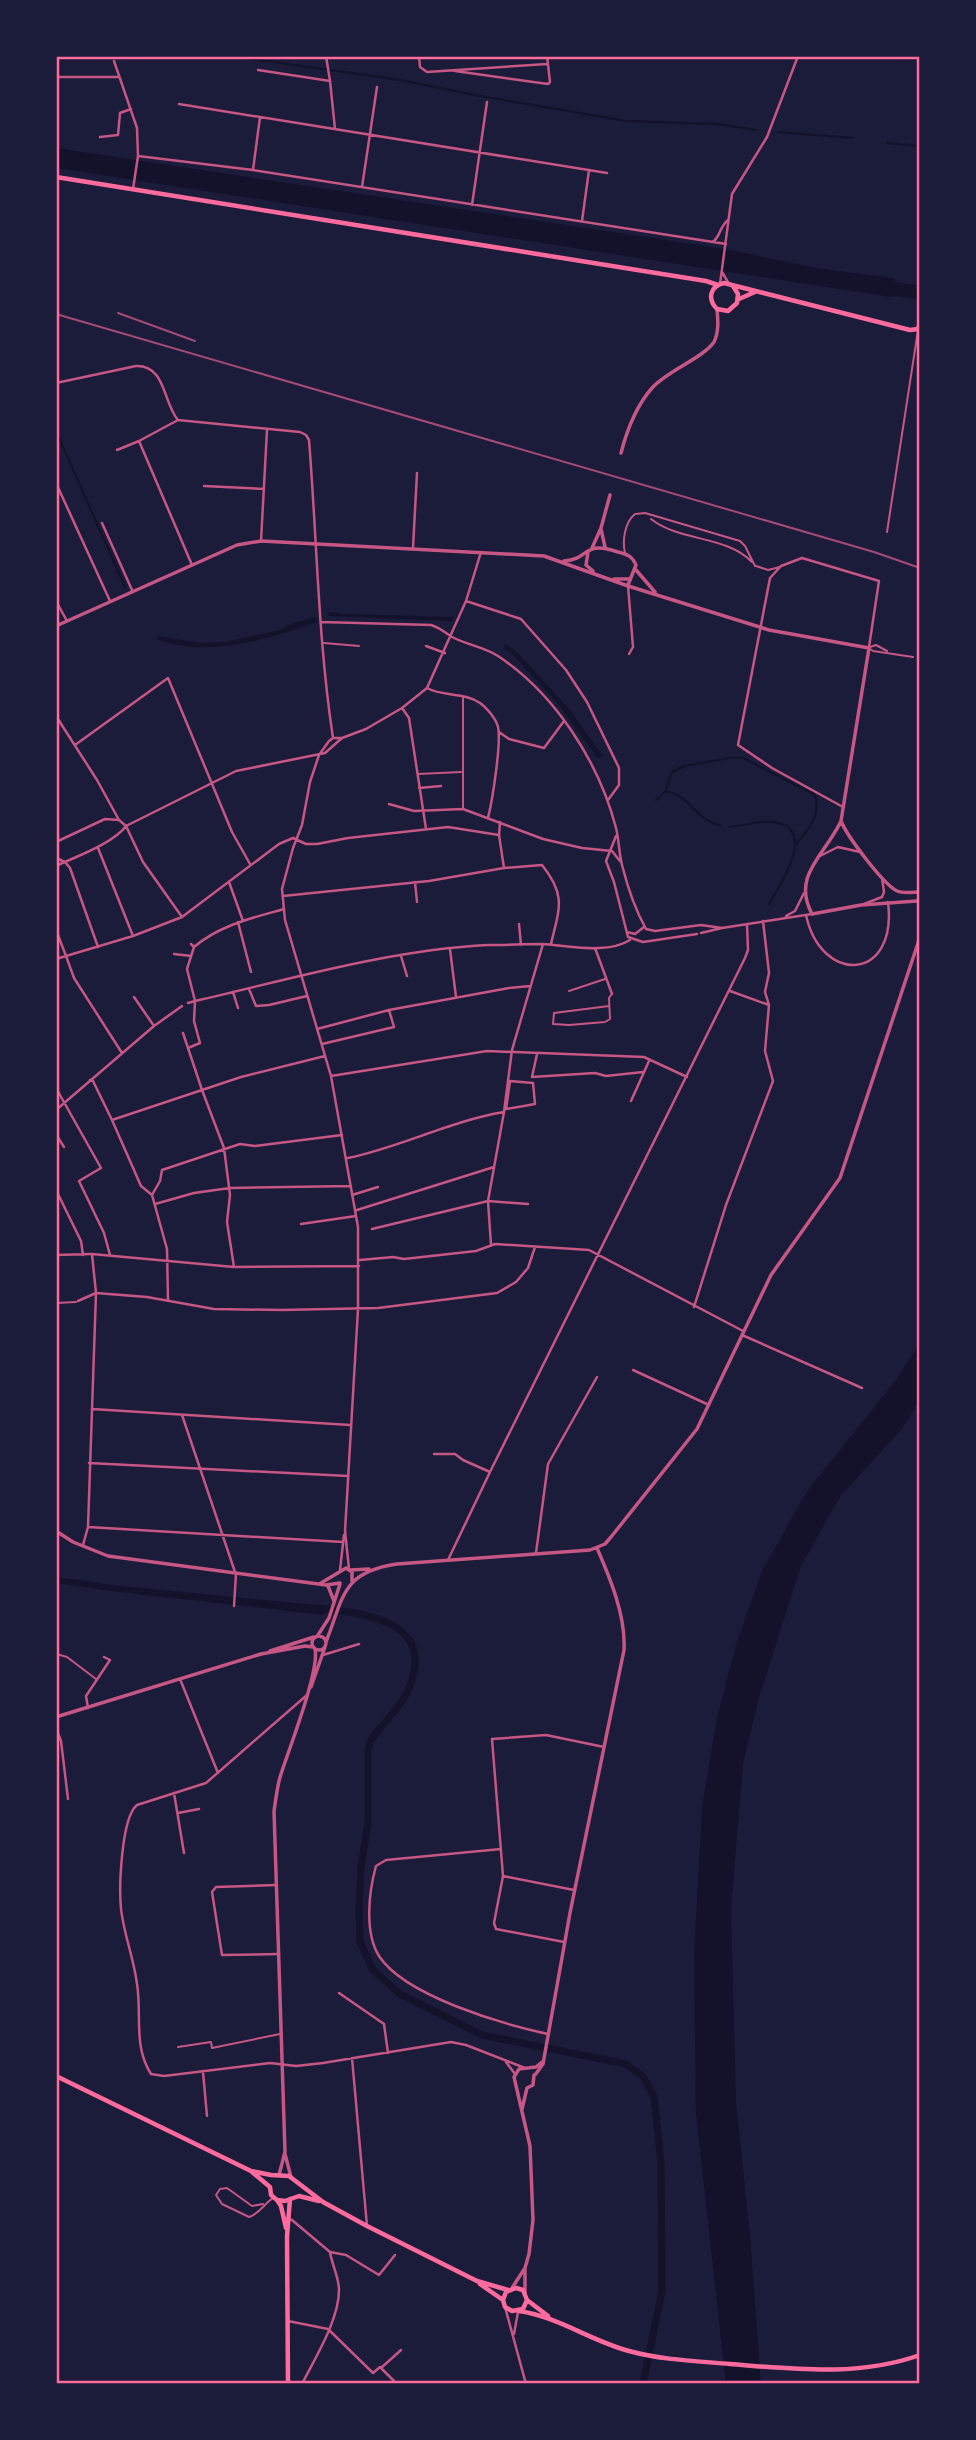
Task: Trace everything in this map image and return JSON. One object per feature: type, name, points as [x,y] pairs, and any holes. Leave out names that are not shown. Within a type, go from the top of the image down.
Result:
[{"type":"main road","points":[[56,177],[731,285],[908,329],[919,326]]},
{"type":"main road","points":[[706,281],[713,289]]},
{"type":"main road","points":[[719,284],[713,289],[711,302],[717,309],[726,311],[734,307],[739,299],[755,291]]},
{"type":"main road","points":[[731,285],[739,299]]},
{"type":"main road","points":[[56,2076],[251,2171],[270,2187],[282,2210],[287,2236]]},
{"type":"main road","points":[[251,2171],[285,2175],[323,2202],[477,2281],[510,2289],[520,2288],[527,2300],[525,2307],[519,2311]]},
{"type":"main road","points":[[270,2187],[272,2180],[278,2176]]},
{"type":"main road","points":[[288,2384],[287,2236],[291,2198],[296,2188],[293,2180]]},
{"type":"main road","points":[[275,2199],[302,2196],[323,2202]]},
{"type":"main road","points":[[477,2281],[503,2300]]},
{"type":"main road","points":[[510,2289],[503,2300],[505,2307],[512,2312],[519,2311],[551,2319],[638,2354],[798,2370],[857,2369],[920,2355]]},
{"type":"main road","points":[[527,2300],[551,2319]]},
{"type":"street","points":[[327,56],[335,129]]},
{"type":"street","points":[[419,56],[422,70],[547,64]]},
{"type":"street","points":[[451,70],[548,84],[547,56]]},
{"type":"street","points":[[719,284],[732,194],[766,137],[797,56]]},
{"type":"street","points":[[114,61],[137,128],[133,189]]},
{"type":"street","points":[[482,75],[483,66]]},
{"type":"street","points":[[258,70],[330,81]]},
{"type":"street","points":[[57,77],[119,77]]},
{"type":"street","points":[[362,187],[377,87]]},
{"type":"street","points":[[472,205],[487,102]]},
{"type":"street","points":[[179,104],[607,173]]},
{"type":"street","points":[[100,137],[118,135],[120,113],[131,109]]},
{"type":"street","points":[[253,170],[260,117]]},
{"type":"street","points":[[137,158],[253,170],[726,244]]},
{"type":"street","points":[[582,221],[589,170]]},
{"type":"street","points":[[713,242],[719,236],[723,223],[729,219]]},
{"type":"street","points":[[722,272],[731,285]]},
{"type":"street","points":[[621,453],[635,414],[650,389],[707,349],[714,341],[718,324],[717,309]]},
{"type":"street","points":[[718,324],[726,311]]},
{"type":"street","points":[[56,383],[146,366],[157,376],[178,420]]},
{"type":"street","points":[[178,420],[300,432],[309,440],[321,622],[333,738]]},
{"type":"street","points":[[117,450],[178,420]]},
{"type":"street","points":[[261,541],[267,430]]},
{"type":"street","points":[[139,441],[192,565]]},
{"type":"street","points":[[413,548],[417,473]]},
{"type":"street","points":[[56,483],[110,601]]},
{"type":"street","points":[[204,486],[264,489]]},
{"type":"street","points":[[595,572],[586,565],[586,556],[601,528],[610,495]]},
{"type":"street","points":[[102,523],[132,591]]},
{"type":"street","points":[[601,528],[605,547]]},
{"type":"street","points":[[56,625],[237,545],[261,541],[530,554],[562,561],[628,586],[657,593],[759,628],[869,648]]},
{"type":"street","points":[[562,561],[573,559],[590,549],[605,547],[634,560],[635,570],[628,586],[633,647],[629,654]]},
{"type":"street","points":[[482,552],[452,637],[427,688],[402,708],[366,729],[342,738],[333,738],[322,747],[284,882],[284,909],[331,1076],[356,1216],[358,1309],[345,1531],[339,1572],[340,1584],[335,1604],[329,1618],[312,1642],[316,1657],[308,1694],[206,1783],[137,1805],[132,1809],[124,1838],[121,1909],[138,1984],[138,2032],[151,2074],[158,2076],[203,2072],[270,2063],[296,2066],[451,2042],[527,2068],[535,2076]]},
{"type":"street","points":[[776,919],[795,911],[818,857],[832,839],[841,821],[844,807],[879,581],[802,558],[781,566],[769,579],[738,746],[844,807]]},
{"type":"street","points":[[635,570],[657,593]]},
{"type":"street","points":[[614,579],[631,578]]},
{"type":"street","points":[[56,601],[67,621]]},
{"type":"street","points":[[466,601],[521,619],[572,679],[591,710],[620,771],[619,785],[608,800]]},
{"type":"street","points":[[321,622],[431,625],[499,657],[529,682],[564,721],[592,764],[608,800],[617,831],[621,864]]},
{"type":"street","points":[[426,646],[445,653]]},
{"type":"street","points":[[75,745],[168,678],[232,832],[251,866]]},
{"type":"street","points":[[427,688],[482,703],[498,725],[488,818]]},
{"type":"street","points":[[402,708],[409,718],[426,829]]},
{"type":"street","points":[[56,716],[119,820],[126,826],[149,871],[182,919]]},
{"type":"street","points":[[499,732],[509,739],[544,748],[564,721]]},
{"type":"street","points":[[56,866],[212,782],[252,766],[325,753],[342,738]]},
{"type":"street","points":[[419,788],[441,786]]},
{"type":"street","points":[[389,804],[414,811],[463,809],[543,839],[610,851],[617,854],[645,927],[649,931],[701,925],[722,928]]},
{"type":"street","points":[[56,842],[105,819],[119,820]]},
{"type":"street","points":[[188,1003],[301,976],[450,949],[521,944],[595,947],[623,944],[630,940],[652,942],[861,905],[888,902],[919,904],[920,892],[904,893],[882,878],[846,834],[841,821]]},
{"type":"street","points":[[500,822],[499,835],[504,868]]},
{"type":"street","points":[[296,838],[306,844],[317,844],[448,827],[499,835]]},
{"type":"street","points":[[617,831],[606,863],[630,940]]},
{"type":"street","points":[[56,959],[182,919],[279,844],[296,838]]},
{"type":"street","points":[[97,846],[133,936]]},
{"type":"street","points":[[818,857],[838,847],[860,852]]},
{"type":"street","points":[[56,858],[70,868],[97,947]]},
{"type":"street","points":[[283,896],[542,865],[556,884],[559,894],[551,945]]},
{"type":"street","points":[[861,905],[880,899],[884,892],[882,878]]},
{"type":"street","points":[[229,882],[243,920]]},
{"type":"street","points":[[415,882],[417,902]]},
{"type":"street","points":[[804,893],[812,914]]},
{"type":"street","points":[[806,915],[810,932],[826,954],[840,962],[859,966],[872,960],[884,945],[889,931],[888,902]]},
{"type":"street","points":[[188,1048],[201,1043],[194,1021],[195,1001],[187,969],[193,945],[243,920],[284,909]]},
{"type":"street","points":[[694,1307],[726,1205],[773,1081],[765,1051],[769,1005],[765,992],[769,974],[764,921]]},
{"type":"street","points":[[238,922],[251,972]]},
{"type":"street","points":[[519,924],[521,944]]},
{"type":"street","points":[[448,1560],[748,950],[747,924]]},
{"type":"street","points":[[625,929],[630,934],[635,934],[645,927]]},
{"type":"street","points":[[56,930],[74,978],[122,1053]]},
{"type":"street","points":[[321,1583],[339,1572],[350,1570],[590,1550],[605,1544],[697,1429],[742,1333],[785,1253],[840,1178],[920,937]]},
{"type":"street","points":[[505,1110],[512,1050],[542,944]]},
{"type":"street","points":[[595,947],[612,994]]},
{"type":"street","points":[[450,949],[456,998]]},
{"type":"street","points":[[174,954],[191,956]]},
{"type":"street","points":[[401,956],[407,976]]},
{"type":"street","points":[[317,1029],[389,1010],[530,986]]},
{"type":"street","points":[[251,989],[256,1006],[307,996]]},
{"type":"street","points":[[728,991],[769,1005]]},
{"type":"street","points":[[233,992],[238,1008]]},
{"type":"street","points":[[134,997],[154,1026]]},
{"type":"street","points":[[56,1110],[154,1026],[182,1006]]},
{"type":"street","points":[[174,1010],[177,1015]]},
{"type":"street","points":[[321,1044],[394,1027],[389,1010]]},
{"type":"street","points":[[183,1033],[224,1148],[230,1188],[227,1222],[234,1267]]},
{"type":"street","points":[[331,1076],[487,1051],[512,1050],[537,1054],[644,1057],[687,1076]]},
{"type":"street","points":[[537,1054],[533,1077],[595,1073],[606,1076],[643,1072]]},
{"type":"street","points":[[112,1120],[241,1077],[325,1056]]},
{"type":"street","points":[[631,1101],[649,1061]]},
{"type":"street","points":[[90,1080],[93,1081],[112,1120],[141,1186],[152,1195],[167,1249],[168,1300]]},
{"type":"street","points":[[346,1158],[379,1151],[472,1117],[505,1110],[535,1104],[533,1083],[510,1081],[505,1110],[488,1201],[491,1245]]},
{"type":"street","points":[[56,1088],[101,1168],[79,1181],[104,1233],[110,1255]]},
{"type":"street","points":[[152,1195],[160,1181],[162,1170],[224,1148],[240,1144],[255,1146],[342,1135]]},
{"type":"street","points":[[57,1136],[64,1147]]},
{"type":"street","points":[[355,1210],[494,1167]]},
{"type":"street","points":[[155,1204],[194,1193],[230,1188],[351,1186]]},
{"type":"street","points":[[352,1195],[378,1187]]},
{"type":"street","points":[[56,1191],[81,1241],[83,1255]]},
{"type":"street","points":[[372,1229],[488,1201],[528,1204]]},
{"type":"street","points":[[301,1224],[356,1216]]},
{"type":"street","points":[[359,1260],[393,1257],[404,1259],[485,1249],[491,1245],[589,1250],[742,1333],[862,1388]]},
{"type":"street","points":[[78,1301],[96,1293],[168,1300],[214,1308],[358,1309],[497,1293],[516,1282],[527,1268],[535,1247]]},
{"type":"street","points":[[82,1546],[88,1527],[96,1293],[92,1254]]},
{"type":"street","points":[[56,1255],[110,1255],[234,1267],[359,1266]]},
{"type":"street","points":[[633,1370],[709,1405]]},
{"type":"street","points":[[536,1555],[548,1464],[597,1377]]},
{"type":"street","points":[[92,1409],[350,1425]]},
{"type":"street","points":[[182,1415],[221,1535],[236,1572],[234,1606]]},
{"type":"street","points":[[434,1454],[455,1454],[490,1472]]},
{"type":"street","points":[[89,1463],[348,1476]]},
{"type":"street","points":[[88,1527],[343,1542]]},
{"type":"street","points":[[56,1531],[82,1546],[108,1556],[321,1583],[332,1590],[335,1604]]},
{"type":"street","points":[[278,2176],[282,2170],[285,2152],[274,1811],[277,1790],[308,1694],[353,1575],[345,1531]]},
{"type":"street","points":[[515,2081],[521,2088],[533,2085],[543,2060],[574,1890],[621,1664],[625,1635],[597,1548]]},
{"type":"street","points":[[326,1585],[351,1582],[371,1569]]},
{"type":"street","points":[[56,1717],[316,1636],[323,1636],[326,1645]]},
{"type":"street","points":[[323,1655],[359,1644]]},
{"type":"street","points":[[261,1654],[305,1646],[321,1650],[326,1645]]},
{"type":"street","points":[[88,1708],[86,1696],[110,1660],[104,1657]]},
{"type":"street","points":[[180,1679],[218,1773]]},
{"type":"street","points":[[56,1728],[61,1741],[68,1799]]},
{"type":"street","points":[[564,1942],[496,1929],[494,1923],[503,1876],[492,1739],[546,1735],[604,1747]]},
{"type":"street","points":[[174,1793],[184,1853]]},
{"type":"street","points":[[178,1813],[199,1809]]},
{"type":"street","points":[[501,1849],[386,1860],[376,1866],[370,1931],[380,1957],[392,1970],[436,1999],[548,2034]]},
{"type":"street","points":[[503,1876],[574,1890]]},
{"type":"street","points":[[276,1885],[216,1887],[212,1892],[222,1955],[279,1954]]},
{"type":"street","points":[[339,1993],[384,2024],[388,2053]]},
{"type":"street","points":[[352,2059],[367,2226]]},
{"type":"street","points":[[503,2059],[515,2074],[530,2146],[533,2220],[531,2246],[525,2268],[525,2293]]},
{"type":"street","points":[[515,2074],[519,2069],[536,2067],[543,2060]]},
{"type":"street","points":[[203,2072],[207,2116]]},
{"type":"street","points":[[522,2109],[527,2088]]},
{"type":"street","points":[[285,2152],[293,2180]]},
{"type":"street","points":[[289,2219],[330,2252],[346,2255],[379,2275],[395,2255]]},
{"type":"street","points":[[302,2384],[337,2304],[339,2289],[330,2252]]},
{"type":"street","points":[[510,2289],[525,2268]]},
{"type":"street","points":[[505,2307],[526,2384]]},
{"type":"street","points":[[514,2334],[519,2311]]},
{"type":"street","points":[[288,2321],[328,2329],[373,2373],[401,2350]]},
{"type":"street","points":[[381,2368],[397,2384]]},
{"type":"lane","points":[[887,532],[919,326]]},
{"type":"lane","points":[[625,554],[624,542],[629,520],[635,514],[645,513],[740,541],[755,566]]},
{"type":"lane","points":[[651,519],[664,528],[737,550],[755,566],[768,570],[781,566]]},
{"type":"lane","points":[[323,643],[359,646]]},
{"type":"lane","points":[[888,652],[876,645],[869,648],[873,652],[913,657]]},
{"type":"lane","points":[[463,696],[463,809]]},
{"type":"lane","points":[[417,774],[462,772]]},
{"type":"lane","points":[[569,991],[606,979]]},
{"type":"lane","points":[[609,1006],[554,1013],[553,1024],[569,1026],[606,1022],[610,1019],[609,998],[612,994]]},
{"type":"lane","points":[[56,1303],[78,1301]]},
{"type":"lane","points":[[56,1654],[66,1657],[97,1679]]},
{"type":"lane","points":[[178,2047],[211,2042],[212,2048],[281,2034]]},
{"type":"lane","points":[[264,2204],[258,2213],[245,2216],[222,2204],[216,2195],[219,2189],[227,2188],[252,2206],[275,2199]]},
{"type":"shaded area","points":[[56,148],[725,249],[822,269],[893,278],[896,282],[920,286],[920,299],[891,297],[56,168]]},
{"type":"shaded area","points":[[328,612],[453,617],[452,621],[329,616]]},
{"type":"shaded area","points":[[316,617],[317,622],[279,635],[217,647],[177,645],[158,640],[157,636],[200,643],[225,642],[280,630],[290,624]]},
{"type":"shaded area","points":[[505,644],[517,652],[568,708],[603,756],[598,759],[557,702],[504,648]]},
{"type":"shaded area","points":[[920,1343],[920,1400],[901,1430],[841,1495],[801,1566],[759,1697],[743,1764],[731,1908],[736,2103],[750,2236],[761,2384],[726,2384],[696,2113],[694,1957],[702,1808],[717,1718],[736,1645],[762,1571],[808,1490],[896,1380]]},
{"type":"shaded area","points":[[56,1577],[326,1606],[324,1615],[111,1591],[56,1583]]},
{"type":"waterway","points":[[231,56],[400,80],[626,121],[717,124],[756,130]]},
{"type":"waterway","points":[[778,132],[853,138]]},
{"type":"waterway","points":[[887,143],[920,146]]},
{"type":"waterway","points":[[56,431],[125,587]]},
{"type":"waterway","points":[[665,792],[672,772],[684,766],[743,758],[815,795],[815,817],[795,846]]},
{"type":"waterway","points":[[656,800],[665,792],[673,793],[705,819],[720,825]]},
{"type":"waterway","points":[[729,827],[774,822],[787,826],[793,835],[795,845],[792,858],[769,904]]},
{"type":"waterway","points":[[317,1608],[356,1613],[392,1625],[405,1635],[413,1648],[415,1666],[406,1695],[371,1740],[368,1750],[368,1823],[361,1867],[359,1908],[360,1942],[373,1970],[400,1994],[482,2035],[626,2064],[643,2077],[654,2096],[661,2162],[662,2291],[643,2384]]},
{"type":"railway","points":[[118,313],[195,341]]},
{"type":"railway","points":[[56,314],[874,552],[920,568]]}]
